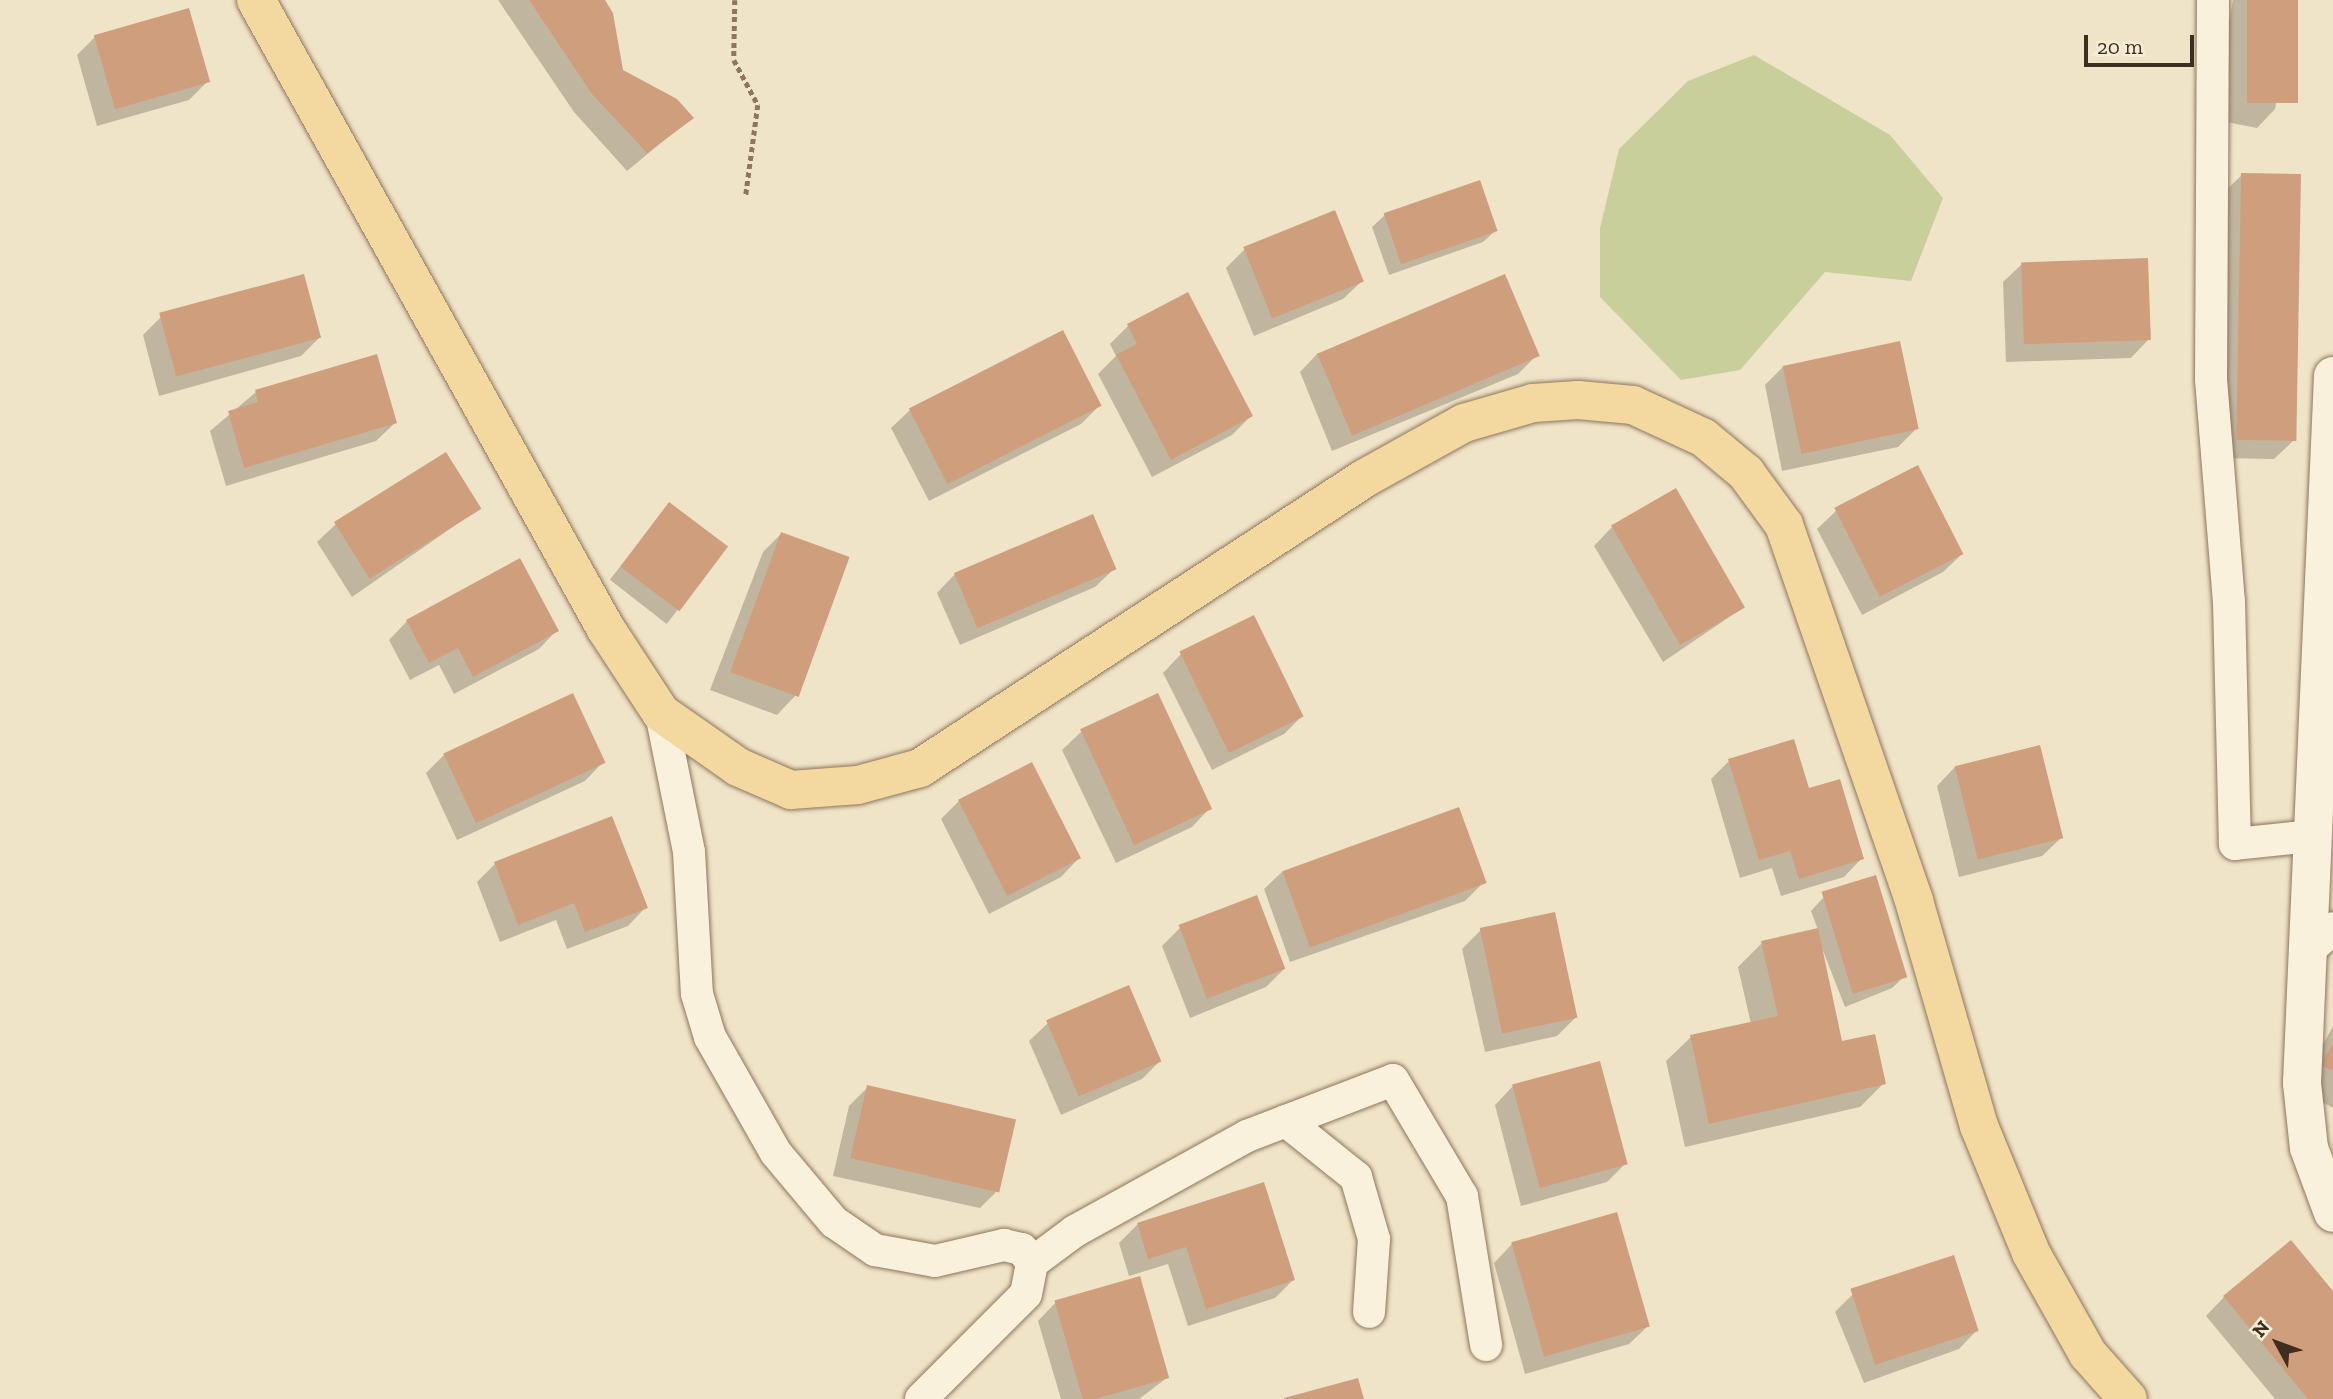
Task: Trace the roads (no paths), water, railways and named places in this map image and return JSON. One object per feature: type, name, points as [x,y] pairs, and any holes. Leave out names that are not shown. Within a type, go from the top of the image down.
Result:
[{"type":"main road","points":[[256,0],[606,629],[661,713],[738,767],[790,790],[858,785],[920,768],[1366,478],[1464,423],[1533,403],[1633,405],[1704,438],[1746,473],[1784,525],[1914,901],[1979,1126],[2031,1254],[2088,1354],[2128,1399]]},
{"type":"street","points":[[2213,0],[2211,379],[2229,601],[2235,844],[2312,836]]},
{"type":"street","points":[[2333,376],[2312,836],[2321,939],[2302,1083],[2309,1148],[2333,1213]]},
{"type":"street","points":[[661,713],[689,852],[697,994],[709,1037],[776,1153],[834,1222],[875,1250],[935,1261],[1004,1245],[1022,1249],[1032,1263]]},
{"type":"street","points":[[921,1399],[1026,1294],[1032,1263],[1155,1182],[1286,1121],[1393,1080],[1462,1196],[1486,1345]]},
{"type":"street","points":[[1286,1121],[1356,1177],[1374,1238],[1369,1312]]}]
